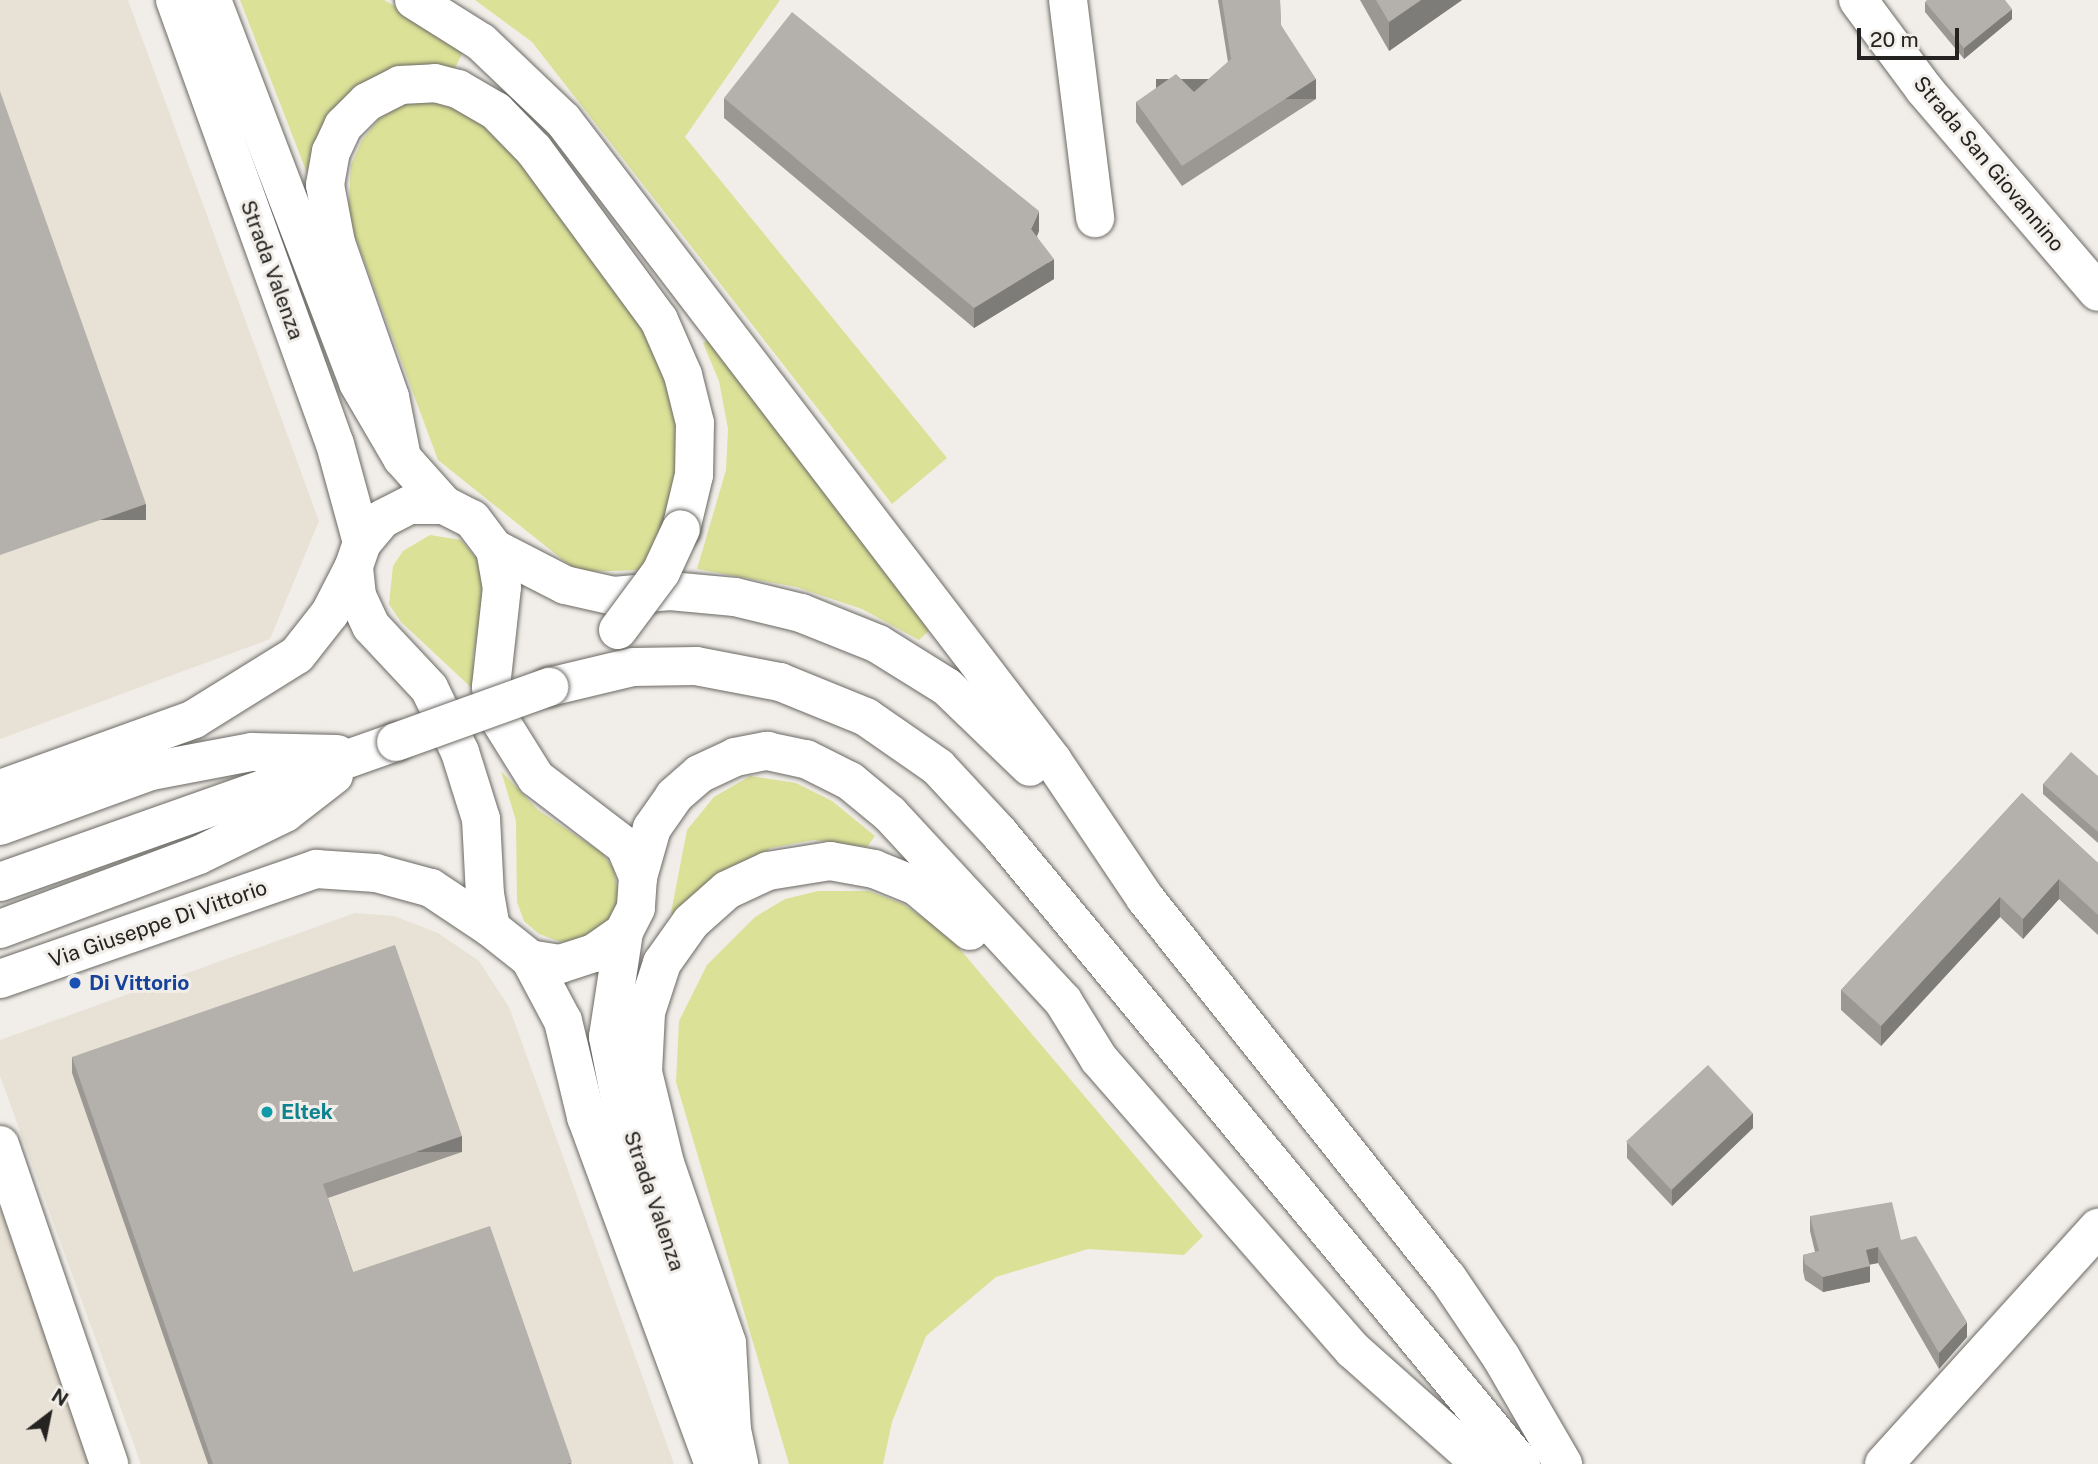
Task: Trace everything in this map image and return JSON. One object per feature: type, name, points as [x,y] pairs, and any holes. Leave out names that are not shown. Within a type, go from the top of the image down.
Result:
[{"type":"main road","name":"Strada Valenza","points":[[175,0],[335,444],[358,554],[356,596],[371,626],[429,688],[460,752],[481,819],[485,895],[491,928]]},
{"type":"main road","name":"Strada Valenza","points":[[212,0],[358,383],[402,458],[444,505]]},
{"type":"main road","points":[[414,0],[481,42],[562,120],[1053,761],[1145,898]]},
{"type":"main road","points":[[1068,0],[1095,218]]},
{"type":"main road","name":"Strada San Giovannino","points":[[1858,0],[1924,89],[2098,292]]},
{"type":"main road","points":[[402,458],[390,397],[336,243],[325,185],[331,152],[343,126],[367,102],[400,85],[435,83],[458,89],[496,111],[534,150],[659,320],[683,375],[695,422],[694,475],[681,529],[661,572],[618,630],[556,683]]},
{"type":"main road","points":[[0,789],[194,719],[297,656],[330,613],[358,554],[382,519],[410,505],[444,505],[472,519],[495,549],[565,585],[614,596],[670,591],[735,597],[800,613],[878,644],[947,687],[1005,738],[1145,898],[1447,1277],[1501,1357],[1563,1464]]},
{"type":"main road","points":[[495,549],[502,587],[491,687],[501,722],[536,778],[625,846],[638,877]]},
{"type":"main road","points":[[0,882],[556,683],[633,667],[696,666],[780,682],[866,717],[938,767],[1000,834],[1521,1464]]},
{"type":"main road","name":"Strada Valenza","points":[[736,1447],[621,1103],[608,1037],[624,932],[636,908],[638,877],[652,828],[674,796],[699,774],[735,757],[766,751],[806,759],[850,781],[890,814],[1063,1001],[1098,1059]]},
{"type":"main road","points":[[0,826],[152,771],[252,752],[360,755]]},
{"type":"main road","points":[[0,929],[199,855],[285,813],[360,755]]},
{"type":"main road","points":[[736,1447],[727,1343],[666,1163],[643,1072],[646,1012],[662,963],[691,922],[727,890],[768,872],[830,861],[874,869],[916,887],[958,918],[1048,1017],[1098,1059],[1353,1350],[1481,1464]]},
{"type":"main road","name":"Via Giuseppe Di Vittorio","points":[[0,979],[316,869],[376,873],[431,888],[491,928]]},
{"type":"main road","points":[[491,928],[530,959],[560,964],[594,953],[624,932]]},
{"type":"main road","name":"Strada Valenza","points":[[530,959],[563,1021],[586,1117],[714,1464]]},
{"type":"main road","points":[[0,1145],[108,1464]]},
{"type":"main road","points":[[1884,1464],[2098,1228]]},
{"type":"shaded area","points":[[0,0],[128,0],[319,521],[270,639],[0,739]]},
{"type":"shaded area","points":[[355,913],[394,916],[438,933],[479,961],[509,1007],[674,1464],[141,1464],[0,1076],[0,1040]]},
{"type":"shaded area","points":[[0,1206],[90,1464],[0,1464]]},
{"type":"green space","points":[[240,0],[384,0],[465,48],[454,70],[430,66],[307,173]]},
{"type":"green space","points":[[475,0],[780,0],[685,137],[947,458],[892,504],[532,42]]},
{"type":"green space","points":[[428,101],[462,111],[493,126],[647,326],[680,412],[679,494],[644,570],[578,572],[438,460],[348,217],[351,165],[362,140],[379,119],[404,104]]},
{"type":"green space","points":[[712,338],[932,628],[919,640],[862,609],[796,587],[697,569],[726,470],[728,429],[719,381],[703,343]]},
{"type":"green space","points":[[430,535],[461,540],[482,565],[487,585],[473,657],[475,691],[401,622],[389,604],[393,566],[403,551]]},
{"type":"green space","points":[[501,771],[538,810],[602,853],[614,869],[619,900],[613,913],[603,926],[578,941],[561,942],[539,934],[524,921],[517,902],[516,821]]},
{"type":"green space","points":[[750,776],[796,783],[832,801],[875,836],[867,847],[814,840],[771,848],[730,872],[679,922],[671,913],[687,830],[714,797]]},
{"type":"green space","points":[[818,891],[869,891],[903,904],[948,935],[1203,1236],[1184,1255],[1088,1249],[996,1277],[926,1336],[892,1422],[883,1464],[789,1464],[676,1082],[679,1021],[707,965],[755,917],[785,899]]},
{"type":"building","points":[[1222,0],[1280,0],[1281,25],[1316,79],[1182,166],[1136,102],[1176,74],[1194,92],[1231,59]]},
{"type":"building","points":[[1376,0],[1421,0],[1389,22]]},
{"type":"building","points":[[2005,0],[2012,9],[1964,48],[1925,2]]},
{"type":"building","points":[[792,12],[1039,211],[1031,229],[1054,259],[974,308],[724,98]]},
{"type":"building","points":[[0,91],[146,504],[0,555]]},
{"type":"building","points":[[2071,752],[2098,776],[2098,832],[2043,784]]},
{"type":"building","points":[[2022,793],[2098,863],[2098,915],[2059,879],[2023,919],[2000,897],[1881,1026],[1841,990]]},
{"type":"building","points":[[395,945],[462,1136],[323,1184],[353,1272],[490,1226],[572,1462],[213,1464],[72,1057]]},
{"type":"building","points":[[1708,1065],[1753,1113],[1671,1190],[1626,1141]]},
{"type":"building","points":[[1892,1202],[1901,1240],[1916,1236],[1967,1322],[1939,1353],[1878,1247],[1866,1250],[1870,1266],[1823,1277],[1805,1264],[1803,1255],[1819,1251],[1810,1216]]},
{"type":"place","name":"Di Vittorio","points":[[75,983]]},
{"type":"place","name":"Eltek","points":[[267,1112]]}]
